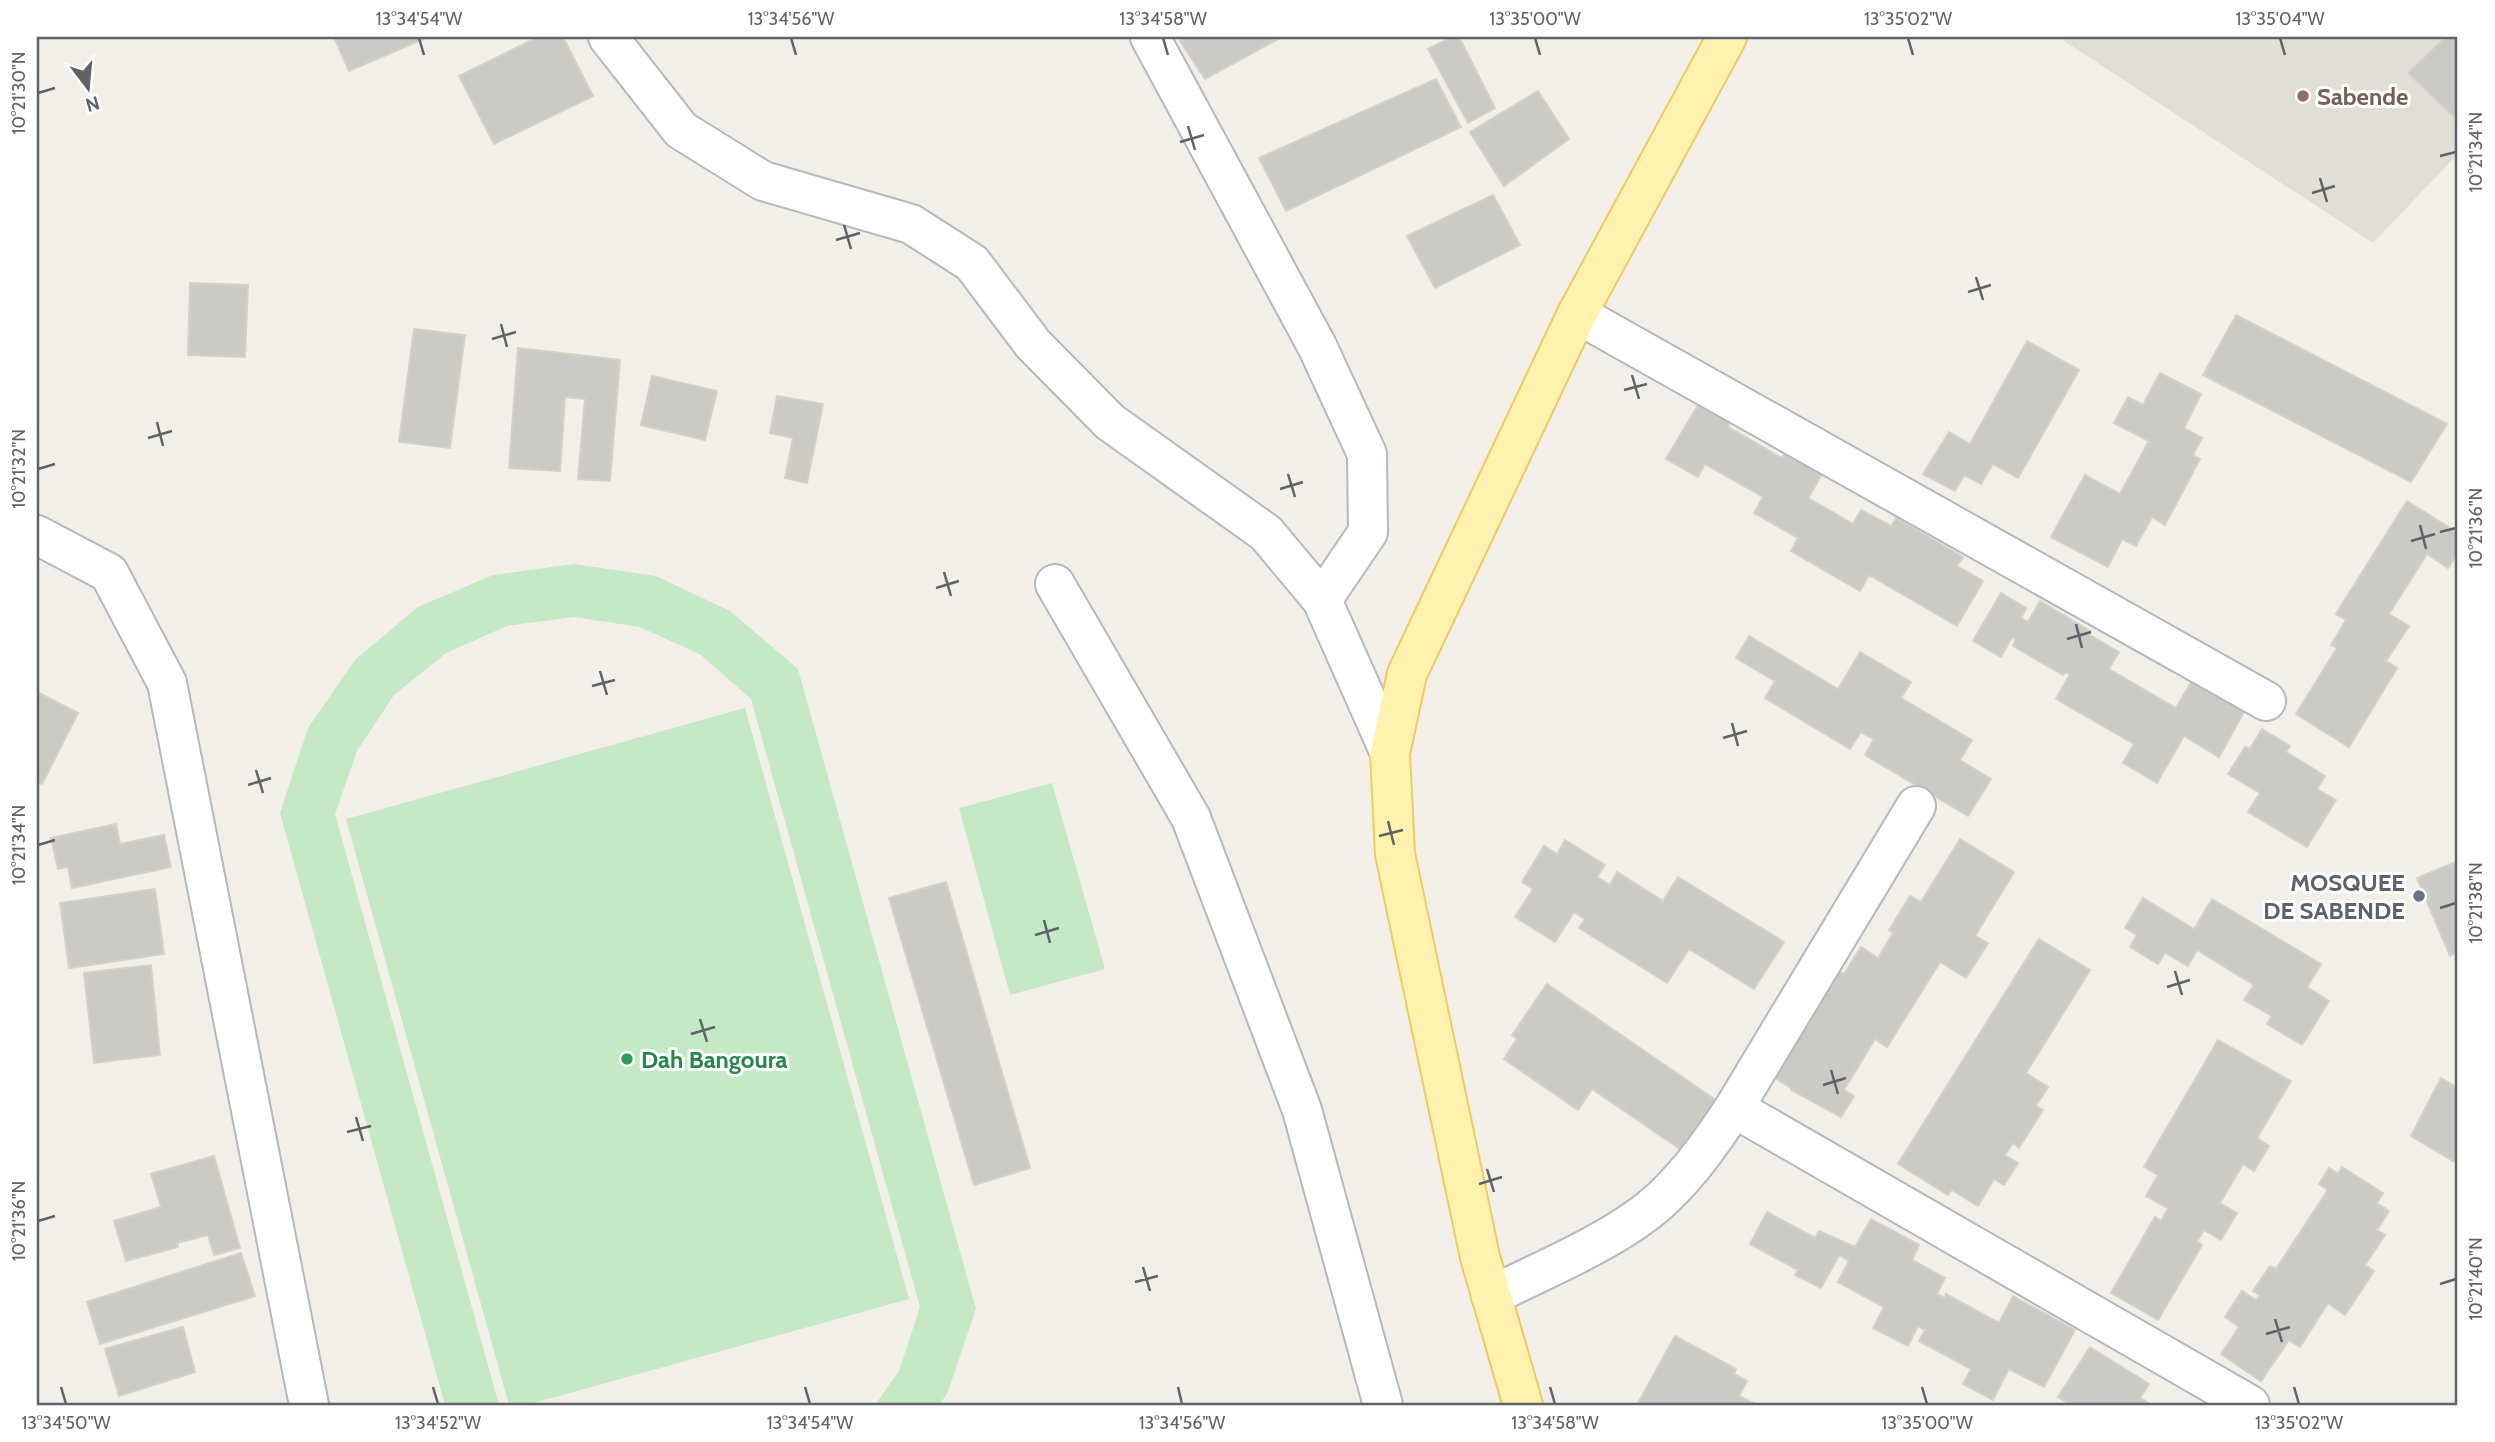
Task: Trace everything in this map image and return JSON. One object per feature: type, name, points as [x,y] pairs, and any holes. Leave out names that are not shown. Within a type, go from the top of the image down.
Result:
[{"type":"main road","points":[[1523,1405],[1477,1244],[1395,854],[1390,753],[1407,674],[1577,314],[1722,39]]},
{"type":"street","points":[[608,37],[681,130],[751,174],[763,181],[911,224],[972,263],[1033,344],[1110,422],[1266,533],[1322,600],[1390,753]]},
{"type":"street","points":[[1150,37],[1317,346],[1367,454],[1368,532],[1322,600]]},
{"type":"street","points":[[1577,314],[2266,701]]},
{"type":"street","points":[[37,535],[109,573],[167,683],[309,1405]]},
{"type":"street","points":[[1055,584],[1191,818],[1303,1110],[1383,1405]]},
{"type":"street","points":[[1491,1296],[1614,1233],[1662,1199],[1700,1158],[1734,1108],[1916,806]]},
{"type":"street","points":[[1734,1108],[2250,1405]]},
{"type":"shaded area","name":"Sabende","points":[[2058,37],[2458,37],[2458,154],[2373,243]]},
{"type":"green space","points":[[574,564],[656,576],[730,611],[798,669],[976,1309],[947,1394],[939,1405],[875,1405],[899,1371],[920,1307],[751,699],[701,655],[640,627],[574,617],[507,626],[446,653],[394,695],[357,751],[335,814],[499,1405],[445,1405],[280,813],[308,728],[355,660],[418,607],[493,575]]},
{"type":"green space","name":"Dah Bangoura","points":[[745,708],[909,1299],[526,1405],[509,1405],[346,819]]},
{"type":"green space","points":[[1052,783],[1105,969],[1010,995],[959,808]]},
{"type":"building","points":[[334,37],[428,37],[349,71]]},
{"type":"building","points":[[538,37],[563,37],[593,96],[494,144],[459,76]]},
{"type":"building","points":[[1188,37],[1282,37],[1205,79],[1180,41]]},
{"type":"building","points":[[1452,37],[1459,37],[1495,108],[1468,123],[1428,49]]},
{"type":"building","points":[[2446,37],[2458,37],[2458,111],[2453,116],[2408,73]]},
{"type":"building","points":[[1436,79],[1461,127],[1286,211],[1259,158]]},
{"type":"building","points":[[1538,91],[1569,139],[1504,186],[1470,132]]},
{"type":"building","points":[[1493,195],[1520,245],[1435,288],[1407,236]]},
{"type":"building","points":[[190,283],[248,285],[245,357],[188,355]]},
{"type":"building","points":[[2236,315],[2447,424],[2411,482],[2203,375]]},
{"type":"building","points":[[414,329],[465,335],[450,448],[399,442]]},
{"type":"building","points":[[2027,341],[2079,370],[2018,478],[1993,464],[1981,484],[1964,475],[1955,491],[1923,474],[1949,432],[1970,444]]},
{"type":"building","points":[[518,348],[620,360],[610,481],[578,479],[585,399],[565,397],[560,471],[509,468]]},
{"type":"building","points":[[2160,373],[2201,394],[2184,428],[2202,438],[2193,455],[2200,459],[2165,525],[2152,517],[2136,546],[2122,539],[2108,567],[2051,537],[2085,475],[2120,494],[2149,441],[2114,423],[2128,397],[2143,405]]},
{"type":"building","points":[[652,376],[717,391],[705,440],[641,425]]},
{"type":"building","points":[[777,396],[823,404],[807,483],[785,478],[793,438],[770,433]]},
{"type":"building","points":[[1701,400],[1732,418],[1728,427],[1782,458],[1785,453],[1822,474],[1808,498],[1853,524],[1861,510],[1891,526],[1896,518],[1963,557],[1957,566],[1983,581],[1957,626],[1869,575],[1860,591],[1791,551],[1798,538],[1754,513],[1763,497],[1705,464],[1698,477],[1666,459]]},
{"type":"building","points":[[2407,501],[2458,533],[2458,552],[2448,568],[2427,554],[2389,614],[2409,626],[2386,661],[2397,668],[2349,747],[2296,714],[2337,648],[2331,645],[2346,620],[2336,614]]},
{"type":"building","points":[[2001,593],[2026,608],[2021,618],[2028,622],[2040,601],[2090,631],[2088,634],[2119,652],[2109,669],[2176,708],[2191,682],[2244,712],[2219,757],[2184,736],[2157,783],[2123,763],[2134,744],[2056,699],[2070,674],[2065,672],[2063,675],[2013,646],[2016,639],[2012,637],[2001,657],[1973,641]]},
{"type":"building","points":[[1749,636],[1838,689],[1860,652],[1911,682],[1901,698],[1972,740],[1960,760],[1991,779],[1968,816],[1865,755],[1874,739],[1861,732],[1850,749],[1765,698],[1775,681],[1736,658]]},
{"type":"building","points":[[37,692],[78,713],[42,784],[37,781]]},
{"type":"building","points":[[2262,729],[2290,746],[2286,752],[2325,776],[2317,789],[2336,800],[2307,847],[2248,812],[2260,793],[2228,774],[2245,747],[2250,749]]},
{"type":"building","points":[[116,824],[120,844],[164,835],[171,867],[72,888],[68,867],[58,869],[51,838]]},
{"type":"building","points":[[1960,839],[2014,872],[1975,936],[1988,943],[1966,978],[1940,962],[1887,1047],[1875,1039],[1844,1090],[1854,1096],[1841,1117],[1791,1090],[1772,1076],[1837,970],[1844,974],[1861,947],[1878,958],[1893,933],[1889,930],[1910,896],[1921,902]]},
{"type":"building","points":[[1565,840],[1605,865],[1597,877],[1610,885],[1617,872],[1663,901],[1678,877],[1784,942],[1754,989],[1689,949],[1667,983],[1579,928],[1585,919],[1574,912],[1555,942],[1515,917],[1533,889],[1522,882],[1544,846],[1557,854]]},
{"type":"building","points":[[2458,861],[2458,952],[2450,956],[2417,878]]},
{"type":"building","points":[[946,882],[1030,1168],[974,1185],[889,898]]},
{"type":"building","points":[[155,889],[164,954],[69,968],[60,903]]},
{"type":"building","points":[[2143,898],[2194,929],[2212,899],[2321,964],[2307,987],[2329,1001],[2302,1045],[2267,1024],[2272,1016],[2244,1000],[2254,985],[2197,950],[2188,966],[2165,953],[2158,964],[2130,947],[2137,935],[2125,928]]},
{"type":"building","points":[[2039,939],[2090,970],[2026,1073],[2048,1087],[2036,1106],[2043,1110],[2019,1148],[2013,1143],[2005,1155],[2018,1163],[2004,1185],[1994,1179],[1978,1206],[1952,1190],[1948,1195],[1898,1164]]},
{"type":"building","points":[[151,965],[160,1055],[94,1063],[84,973]]},
{"type":"building","points":[[1547,984],[1717,1101],[1683,1151],[1592,1089],[1578,1110],[1504,1059],[1517,1039],[1512,1035]]},
{"type":"building","points":[[2218,1040],[2291,1081],[2257,1138],[2269,1146],[2254,1171],[2243,1164],[2220,1203],[2237,1213],[2221,1240],[2204,1230],[2197,1241],[2202,1245],[2158,1320],[2111,1293],[2155,1217],[2161,1221],[2168,1208],[2146,1196],[2158,1175],[2144,1167]]},
{"type":"building","points":[[2441,1078],[2458,1088],[2458,1164],[2411,1136]]},
{"type":"building","points":[[214,1156],[240,1248],[214,1255],[208,1235],[177,1243],[178,1247],[126,1261],[114,1221],[161,1207],[151,1174]]},
{"type":"building","points":[[2342,1167],[2383,1193],[2377,1203],[2389,1211],[2377,1230],[2385,1235],[2365,1265],[2374,1271],[2345,1315],[2328,1303],[2300,1347],[2289,1340],[2261,1381],[2221,1354],[2239,1327],[2225,1317],[2242,1291],[2256,1300],[2260,1295],[2253,1291],[2270,1266],[2276,1269],[2328,1190],[2319,1184],[2329,1168],[2338,1174]]},
{"type":"building","points":[[1767,1212],[1815,1238],[1819,1231],[1855,1247],[1871,1219],[1919,1245],[1912,1260],[1945,1278],[1937,1294],[1945,1298],[1946,1294],[1999,1323],[2013,1296],[2075,1330],[2044,1387],[2009,1369],[1993,1400],[1963,1384],[1971,1369],[1919,1341],[1925,1330],[1918,1326],[1908,1346],[1873,1328],[1884,1307],[1838,1282],[1849,1261],[1839,1255],[1821,1288],[1795,1275],[1798,1270],[1750,1244]]},
{"type":"building","points":[[241,1253],[255,1296],[100,1344],[87,1302]]},
{"type":"building","points":[[183,1327],[195,1372],[119,1396],[105,1349]]},
{"type":"building","points":[[1675,1336],[1736,1369],[1734,1374],[1747,1381],[1739,1396],[1757,1405],[1637,1405]]},
{"type":"building","points":[[2090,1347],[2149,1384],[2140,1398],[2152,1405],[2071,1405],[2058,1397]]},
{"type":"place","name":"Sabende","points":[[2303,96]]},
{"type":"place","name":"MOSQUEE DE SABENDE","points":[[2419,896]]},
{"type":"place","name":"Dah Bangoura","points":[[627,1059]]}]
